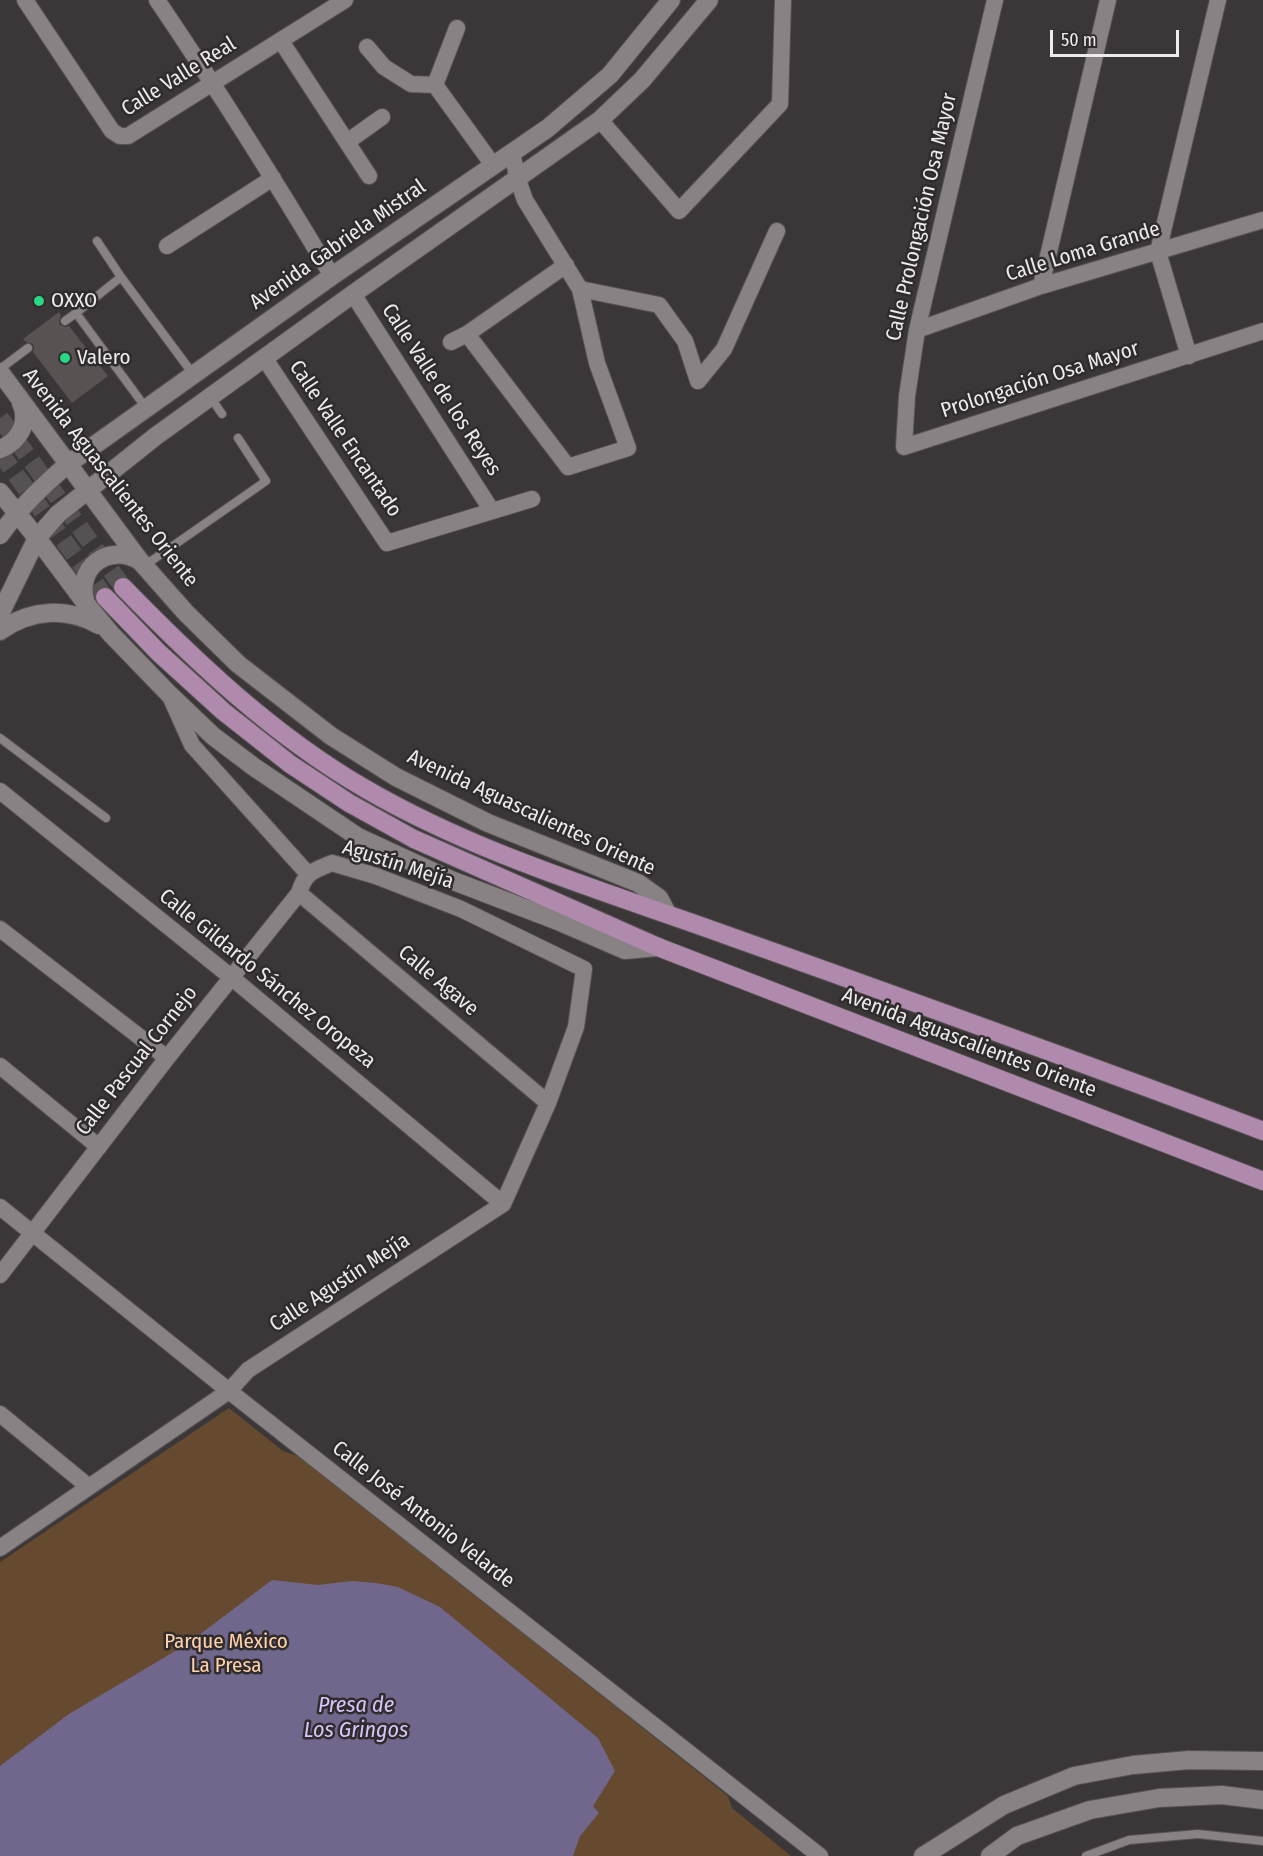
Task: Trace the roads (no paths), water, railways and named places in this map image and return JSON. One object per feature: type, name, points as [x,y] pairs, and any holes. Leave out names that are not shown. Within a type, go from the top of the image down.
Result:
[{"type":"main road","name":"Avenida Gabriela Mistral","points":[[0,535],[39,488],[68,464],[332,276],[548,128],[610,75],[671,0]]},
{"type":"main road","points":[[0,614],[37,538],[58,514],[156,436],[600,120],[642,80],[709,0]]},
{"type":"main road","name":"Avenida Aguascalientes Oriente","points":[[0,371],[142,564],[186,613],[238,664],[331,736],[396,777],[488,823],[638,884],[659,898],[667,913]]},
{"type":"main road","points":[[0,449],[11,443],[22,429],[24,411],[17,395]]},
{"type":"main road","name":"Avenida Aguascalientes Oriente","points":[[0,492],[111,634],[213,736],[254,767],[358,837],[452,880],[625,950],[658,947]]},
{"type":"main road","points":[[87,605],[84,597],[84,580],[93,565],[116,554],[133,557],[142,564]]},
{"type":"main road","name":"Avenida Aguascalientes Oriente","points":[[123,587],[173,639],[246,704],[303,749],[363,787],[434,826],[510,858],[667,913],[1263,1131]]},
{"type":"main road","name":"Avenida Aguascalientes Oriente","points":[[105,597],[158,652],[224,712],[290,764],[349,803],[414,839],[658,947],[1263,1181]]},
{"type":"main road","points":[[0,631],[34,614],[60,612],[88,618],[111,634]]},
{"type":"main road","points":[[923,1856],[1004,1805],[1074,1776],[1132,1766],[1189,1760],[1263,1761]]},
{"type":"main road","points":[[990,1856],[1017,1836],[1090,1810],[1159,1798],[1222,1796],[1263,1800]]},
{"type":"street","name":"Calle Valle Real","points":[[25,0],[112,131],[120,136],[128,136],[345,0]]},
{"type":"street","points":[[156,0],[213,82],[332,276]]},
{"type":"street","points":[[600,120],[679,211],[780,104],[783,0]]},
{"type":"street","name":"Calle Prolongación Osa Mayor","points":[[904,447],[906,396],[917,330],[995,0]]},
{"type":"street","points":[[1041,286],[1108,0]]},
{"type":"street","points":[[1189,356],[1158,252],[1218,0]]},
{"type":"street","points":[[435,85],[457,28]]},
{"type":"street","points":[[281,41],[369,176]]},
{"type":"street","points":[[367,47],[384,67],[411,84],[435,85]]},
{"type":"street","points":[[435,85],[493,165]]},
{"type":"street","points":[[346,142],[382,117]]},
{"type":"street","points":[[467,334],[568,468],[628,448],[597,363],[580,290],[525,200],[512,153]]},
{"type":"street","points":[[167,246],[273,178]]},
{"type":"street","name":"Calle Loma Grande","points":[[917,330],[1041,286],[1263,220]]},
{"type":"street","points":[[580,290],[659,305],[685,340],[698,381],[724,349],[777,231]]},
{"type":"street","points":[[451,342],[467,334],[566,265]]},
{"type":"street","name":"Calle Valle de los Reyes","points":[[353,294],[492,511]]},
{"type":"street","name":"Prolongación Osa Mayor","points":[[904,447],[1263,331]]},
{"type":"street","name":"Calle Valle Encantado","points":[[265,359],[387,543],[492,511]]},
{"type":"street","points":[[492,511],[532,499]]},
{"type":"street","points":[[168,693],[192,745],[308,874]]},
{"type":"street","name":"Calle Gildardo Sánchez Oropeza","points":[[0,791],[231,977],[502,1204]]},
{"type":"street","name":"Agustín Mejía","points":[[308,874],[332,862],[375,876],[461,909],[584,969],[576,1027],[548,1103]]},
{"type":"street","name":"Calle Pascual Cornejo","points":[[0,1275],[167,1058],[299,893],[308,874]]},
{"type":"street","name":"Calle Agave","points":[[299,893],[548,1103]]},
{"type":"street","points":[[0,929],[167,1058]]},
{"type":"street","points":[[0,1066],[99,1147]]},
{"type":"street","points":[[502,1204],[548,1103]]},
{"type":"street","name":"Calle Agustín Mejía","points":[[0,1548],[229,1391],[248,1370],[502,1204]]},
{"type":"street","name":"Calle José Antonio Velarde","points":[[0,1207],[229,1391],[820,1856]]},
{"type":"street","points":[[0,1414],[89,1487]]},
{"type":"lane","points":[[97,241],[121,278],[193,374]]},
{"type":"lane","points":[[65,321],[121,278]]},
{"type":"lane","points":[[76,313],[146,408]]},
{"type":"lane","points":[[0,371],[28,348]]},
{"type":"lane","points":[[211,398],[222,414]]},
{"type":"lane","points":[[142,564],[266,481],[238,438]]},
{"type":"lane","points":[[0,738],[106,818]]},
{"type":"lane","points":[[1086,1856],[1129,1840],[1198,1834],[1263,1841]]},
{"type":"water","name":"Presa de Los Gringos","points":[[272,1580],[318,1585],[352,1581],[376,1583],[398,1587],[440,1607],[598,1738],[615,1771],[593,1806],[599,1813],[580,1836],[573,1856],[0,1856],[0,1766],[69,1714],[187,1644]]},
{"type":"tunnel","points":[[0,418],[123,587]]},
{"type":"tunnel","points":[[0,453],[105,597]]},
{"type":"place","name":"OXXO","points":[[39,301]]},
{"type":"place","name":"Valero","points":[[65,358]]},
{"type":"park label","name":"Parque México La Presa","points":[[226,1654]]}]
